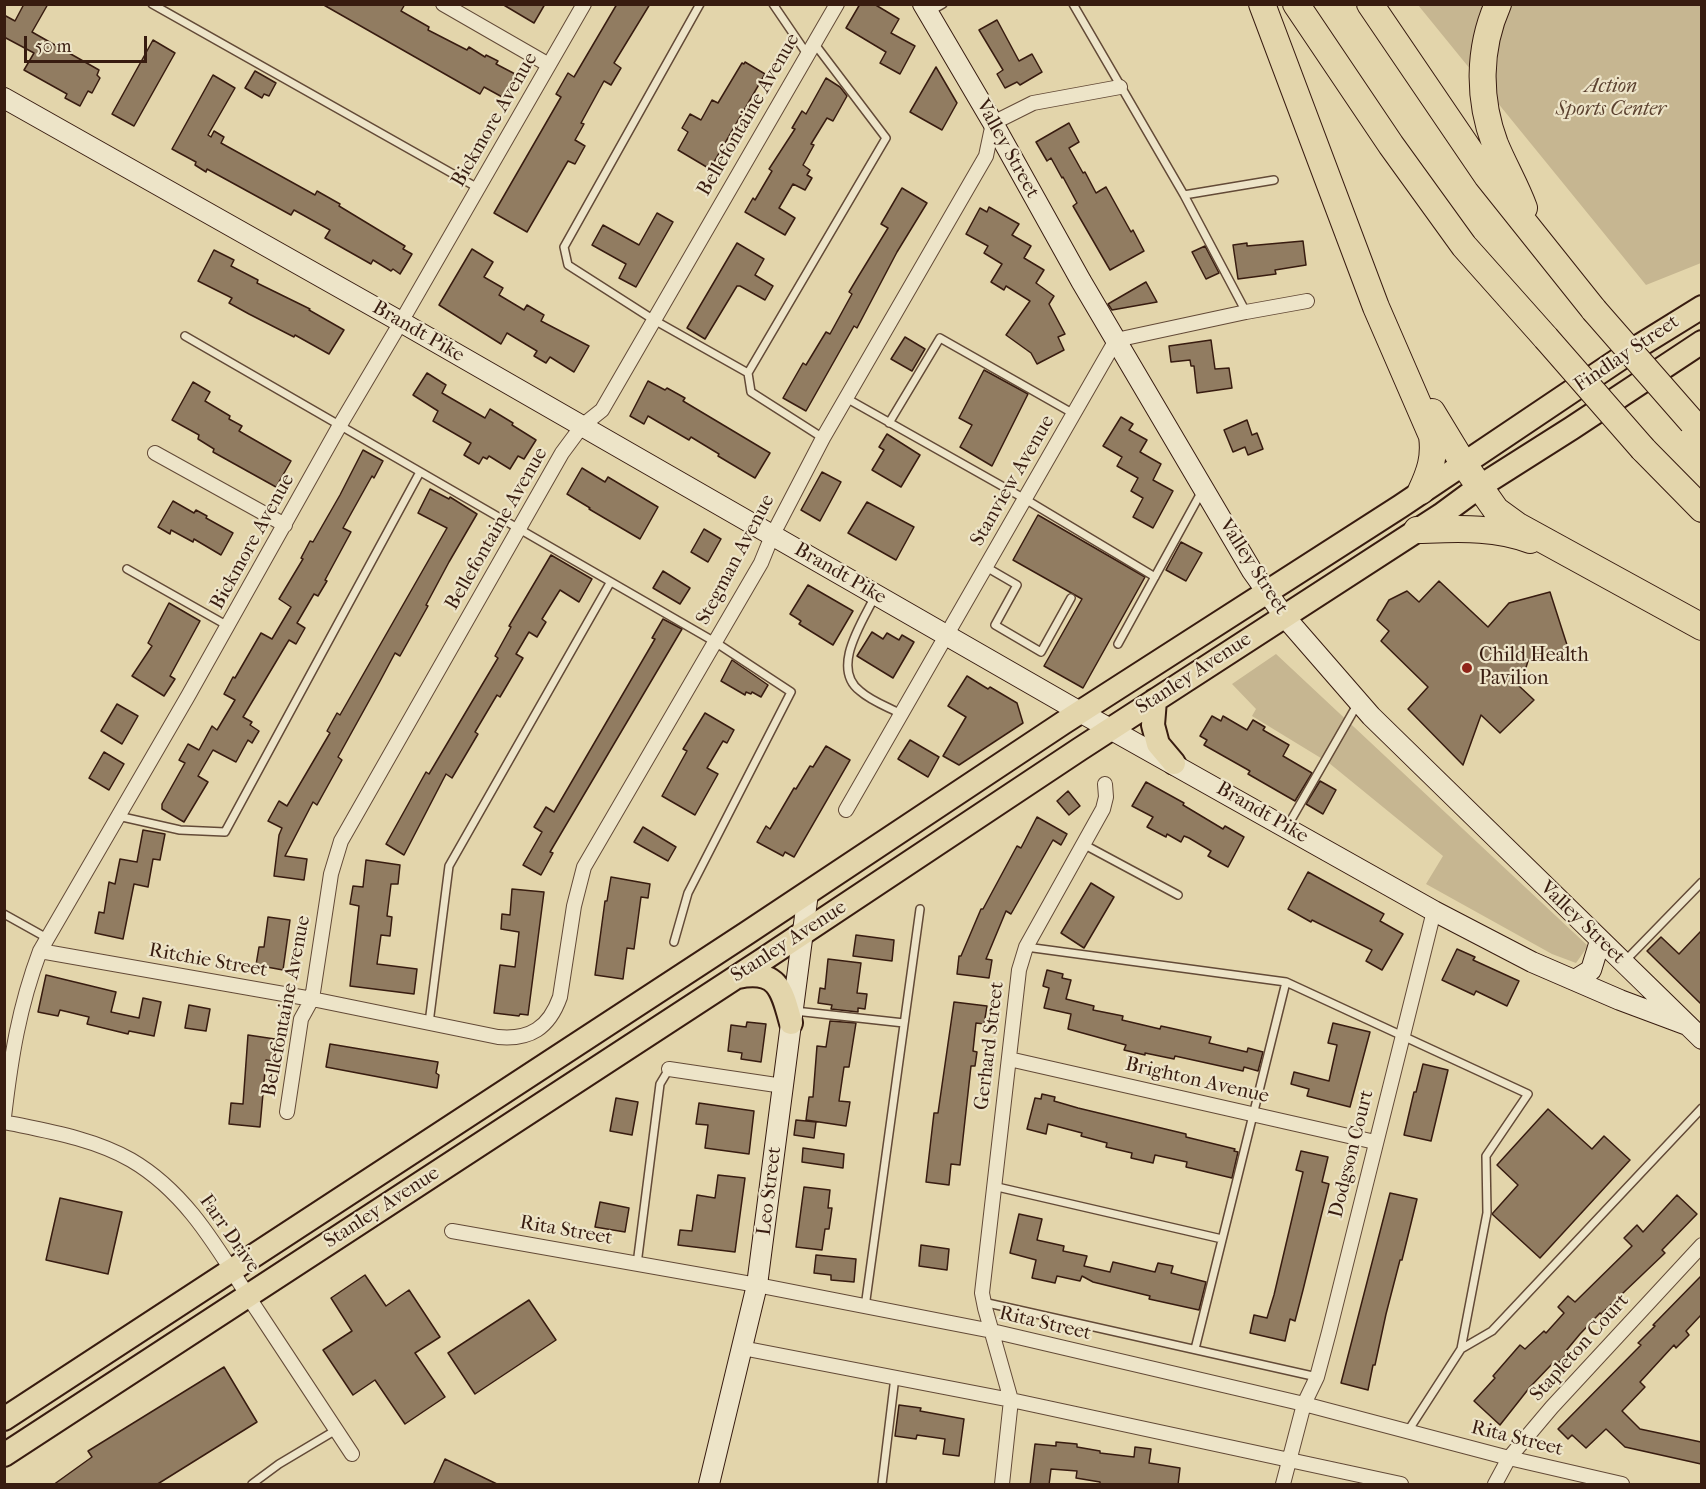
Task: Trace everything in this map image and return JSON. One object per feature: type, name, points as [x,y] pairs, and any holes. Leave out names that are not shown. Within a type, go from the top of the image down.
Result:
[{"type":"highway","points":[[1262,4],[1393,348],[1432,436],[1432,469],[1421,491]]},
{"type":"highway","points":[[1296,4],[1391,145],[1464,246],[1643,449],[1701,509]]},
{"type":"highway","points":[[1370,4],[1487,176],[1594,310],[1697,427]]},
{"type":"highway","points":[[1498,4],[1490,22],[1482,62],[1484,99],[1495,143],[1519,195],[1534,236]]},
{"type":"highway","points":[[1393,348],[1463,463],[1496,510],[1579,560],[1701,627]]},
{"type":"highway","points":[[1418,530],[1480,529],[1503,532],[1526,538],[1579,560]]},
{"type":"main road","name":"Valley Street","points":[[931,7],[1080,281],[1266,592],[1359,702],[1701,1039]]},
{"type":"main road","name":"Brandt Pike","points":[[4,98],[401,322],[1080,712],[1434,910],[1532,962],[1687,1025]]},
{"type":"main road","name":"Findlay Street","points":[[1554,403],[1701,307]]},
{"type":"main road","name":"Findlay Street","points":[[1572,428],[1701,342]]},
{"type":"main road","name":"Stanley Avenue","points":[[4,1419],[1080,712],[1401,506],[1554,403]]},
{"type":"main road","name":"Stanley Avenue","points":[[4,1455],[1572,428]]},
{"type":"main road","points":[[1155,700],[1153,724],[1158,744],[1174,763]]},
{"type":"main road","name":"Leo Street","points":[[709,1485],[758,1285],[808,892]]},
{"type":"main road","points":[[1575,980],[1591,970],[1600,941]]},
{"type":"main road","points":[[736,977],[756,973],[770,978],[783,992],[792,1017]]},
{"type":"street","points":[[443,4],[549,65]]},
{"type":"street","name":"Bickmore Avenue","points":[[4,1117],[7,1072],[26,989],[40,951],[228,626],[340,425],[584,4]]},
{"type":"street","name":"Bellefontaine Avenue","points":[[287,1112],[301,1019],[312,999],[331,874],[340,841],[562,453],[582,426],[602,410],[837,4]]},
{"type":"street","points":[[993,123],[1033,104],[1120,87]]},
{"type":"street","name":"Stegman Avenue","points":[[544,1025],[556,1010],[560,997],[574,906],[584,867],[761,563],[772,536],[823,438],[986,156],[993,123]]},
{"type":"street","points":[[1116,340],[1307,301]]},
{"type":"street","name":"Stanview Avenue","points":[[846,810],[1116,340]]},
{"type":"street","points":[[155,453],[285,525]]},
{"type":"street","name":"Gerhard Street","points":[[1011,1400],[982,1293],[1019,970],[1026,947],[1103,809],[1106,797],[1105,784]]},
{"type":"street","name":"Dodgson Court","points":[[1283,1485],[1304,1404],[1317,1377],[1434,910]]},
{"type":"street","name":"Ritchie Street","points":[[40,951],[312,999],[511,1038],[531,1033],[544,1025]]},
{"type":"street","name":"Brighton Avenue","points":[[1009,1059],[1375,1142]]},
{"type":"street","points":[[669,1069],[783,1086]]},
{"type":"street","name":"Farr Drive","points":[[4,1122],[98,1145],[131,1160],[174,1192],[195,1214],[352,1454]]},
{"type":"street","name":"Rita Street","points":[[452,1231],[758,1285],[992,1331],[1304,1404],[1622,1485]]},
{"type":"street","name":"Stapleton Court","points":[[1495,1485],[1509,1458],[1580,1376],[1701,1245]]},
{"type":"street","points":[[742,1348],[1011,1400],[1401,1485]]},
{"type":"street","points":[[1002,1485],[1011,1400]]},
{"type":"lane","points":[[152,4],[478,188]]},
{"type":"lane","points":[[700,4],[564,247],[568,265],[654,320],[748,373]]},
{"type":"lane","points":[[773,4],[886,138],[748,373],[751,392],[823,438]]},
{"type":"lane","points":[[1073,4],[1184,195],[1246,312]]},
{"type":"lane","points":[[1184,195],[1274,180]]},
{"type":"lane","points":[[185,336],[715,642],[791,692],[688,893],[674,942]]},
{"type":"lane","points":[[889,423],[940,339],[1074,414]]},
{"type":"lane","points":[[846,398],[1155,577]]},
{"type":"lane","points":[[118,816],[180,830],[225,832],[420,472]]},
{"type":"lane","points":[[1118,644],[1203,489]]},
{"type":"lane","points":[[986,567],[1017,585],[995,625],[1041,652],[1071,598]]},
{"type":"lane","points":[[127,569],[228,626]]},
{"type":"lane","points":[[429,1023],[449,866],[610,583]]},
{"type":"lane","points":[[877,594],[849,651],[848,675],[858,691],[901,714]]},
{"type":"lane","points":[[1287,827],[1359,702]]},
{"type":"lane","points":[[1083,844],[1178,895]]},
{"type":"lane","points":[[1623,963],[1701,882]]},
{"type":"lane","points":[[865,1307],[920,909]]},
{"type":"lane","points":[[4,914],[47,938]]},
{"type":"lane","points":[[1026,947],[1286,982],[1528,1094],[1486,1156],[1487,1213],[1461,1349],[1408,1431]]},
{"type":"lane","points":[[1195,1349],[1286,982]]},
{"type":"lane","points":[[792,1017],[904,1023]]},
{"type":"lane","points":[[638,1264],[660,1084],[669,1069]]},
{"type":"lane","points":[[1461,1349],[1492,1331],[1701,1108]]},
{"type":"lane","points":[[993,1186],[1222,1239]]},
{"type":"lane","points":[[983,1302],[1317,1377]]},
{"type":"lane","points":[[882,1485],[895,1377]]},
{"type":"lane","points":[[252,1485],[279,1464],[336,1430]]},
{"type":"green space","name":"Action Sports Center","points":[[1418,5],[1701,5],[1701,263],[1646,285]]},
{"type":"green space","points":[[1276,654],[1588,946],[1576,963],[1552,954],[1426,884],[1443,856],[1329,763],[1252,716],[1256,709],[1232,684]]},
{"type":"building","points":[[24,4],[48,4],[32,32],[99,70],[97,75],[100,78],[92,93],[88,91],[80,106],[65,98],[67,94],[24,70],[34,53],[4,37],[4,15],[15,21]]},
{"type":"building","points":[[322,4],[405,4],[401,11],[429,27],[428,30],[467,50],[469,47],[485,57],[486,55],[498,61],[496,64],[517,75],[504,98],[484,87],[480,94]]},
{"type":"building","points":[[502,4],[545,4],[534,23]]},
{"type":"building","points":[[617,4],[650,4],[614,63],[621,68],[611,85],[604,81],[581,123],[584,124],[575,140],[585,146],[575,164],[568,161],[527,232],[494,213],[561,97],[556,94],[568,73],[574,77]]},
{"type":"building","points":[[860,4],[874,4],[899,19],[891,33],[915,46],[900,74],[880,63],[886,52],[846,28]]},
{"type":"building","points":[[997,20],[1019,61],[1032,54],[1042,72],[1020,85],[1017,82],[1005,88],[997,74],[1003,70],[979,30]]},
{"type":"building","points":[[153,40],[175,53],[134,126],[112,114]]},
{"type":"building","points":[[745,62],[765,74],[710,169],[678,150],[688,132],[682,128],[690,114],[701,120],[712,100],[718,103],[742,63]]},
{"type":"building","points":[[936,67],[957,103],[942,130],[910,112]]},
{"type":"building","points":[[255,71],[276,83],[269,96],[264,94],[262,98],[245,88]]},
{"type":"building","points":[[213,75],[235,88],[208,135],[211,137],[214,131],[224,137],[221,143],[315,195],[317,191],[405,246],[403,249],[412,254],[400,274],[373,260],[371,264],[325,238],[330,230],[294,210],[291,215],[207,169],[206,172],[195,165],[196,162],[172,149]]},
{"type":"building","points":[[826,78],[840,87],[847,96],[833,121],[827,118],[811,144],[814,145],[803,165],[810,170],[807,175],[812,178],[805,190],[793,184],[779,208],[795,218],[785,235],[745,212],[772,171],[769,169],[795,129],[792,128],[802,111],[806,114]]},
{"type":"building","points":[[1069,123],[1079,142],[1069,148],[1083,173],[1085,172],[1096,193],[1106,187],[1144,251],[1110,270],[1073,206],[1077,203],[1063,177],[1051,158],[1047,161],[1036,142]]},
{"type":"building","points":[[902,188],[927,203],[897,252],[857,328],[854,326],[806,411],[783,398],[803,363],[806,365],[826,332],[830,334],[852,294],[849,292],[888,228],[881,224]]},
{"type":"building","points":[[989,207],[1019,224],[1012,235],[1031,246],[1024,258],[1044,270],[1036,283],[1054,296],[1049,304],[1065,334],[1058,337],[1064,350],[1037,364],[1031,353],[1006,335],[1030,301],[1006,286],[1004,290],[991,282],[1002,264],[984,253],[988,246],[966,234],[980,208],[987,212]]},
{"type":"building","points":[[657,213],[673,222],[636,287],[619,278],[626,264],[592,245],[603,225],[639,245]]},
{"type":"building","points":[[1303,241],[1306,265],[1275,270],[1276,274],[1238,279],[1233,245]]},
{"type":"building","points":[[737,243],[764,259],[755,275],[773,286],[765,300],[737,286],[705,339],[687,328]]},
{"type":"building","points":[[1205,246],[1219,273],[1206,279],[1192,252]]},
{"type":"building","points":[[472,249],[493,262],[484,277],[503,288],[499,295],[524,310],[527,305],[544,315],[541,321],[589,346],[574,372],[550,357],[546,363],[534,356],[537,351],[507,333],[501,344],[439,305]]},
{"type":"building","points":[[214,250],[234,260],[231,266],[258,280],[257,283],[310,309],[344,330],[329,354],[229,303],[232,298],[198,281]]},
{"type":"building","points":[[1146,282],[1157,302],[1112,310],[1108,304]]},
{"type":"building","points":[[905,337],[925,349],[912,371],[891,359]]},
{"type":"building","points":[[1211,340],[1215,369],[1229,368],[1232,388],[1197,393],[1194,366],[1191,366],[1190,360],[1171,362],[1169,346]]},
{"type":"building","points":[[984,370],[1028,394],[992,466],[960,447],[972,425],[959,418]]},
{"type":"building","points":[[427,373],[446,385],[442,393],[485,418],[490,409],[536,440],[524,459],[518,456],[510,469],[489,456],[487,459],[483,457],[479,464],[464,455],[471,443],[433,421],[438,411],[413,395]]},
{"type":"building","points":[[648,381],[685,398],[683,401],[770,453],[755,478],[691,437],[689,440],[648,416],[644,424],[630,416]]},
{"type":"building","points":[[193,382],[210,392],[205,401],[242,426],[239,431],[291,461],[276,487],[213,452],[214,449],[198,439],[199,435],[172,420]]},
{"type":"building","points":[[1121,417],[1133,424],[1129,430],[1147,440],[1140,452],[1161,464],[1153,480],[1173,491],[1153,528],[1133,517],[1143,498],[1131,491],[1138,478],[1117,466],[1122,457],[1103,446]]},
{"type":"building","points":[[1247,420],[1252,435],[1257,433],[1263,449],[1248,455],[1245,447],[1233,452],[1224,430]]},
{"type":"building","points":[[887,434],[920,455],[901,487],[872,470],[884,450],[879,447]]},
{"type":"building","points":[[363,450],[383,461],[343,528],[351,532],[325,580],[327,581],[318,596],[314,594],[297,623],[305,628],[296,644],[289,640],[243,717],[252,722],[250,725],[259,731],[252,743],[248,740],[236,762],[213,750],[198,776],[208,782],[184,822],[162,809],[162,804],[185,763],[179,760],[188,744],[199,750],[212,726],[217,730],[235,700],[224,694],[233,677],[235,678],[261,633],[272,639],[291,607],[279,599],[303,559],[301,558],[310,541],[313,542],[340,495]]},
{"type":"building","points":[[582,468],[605,482],[608,477],[658,507],[640,539],[567,494]]},
{"type":"building","points":[[822,472],[841,482],[820,521],[801,510]]},
{"type":"building","points":[[430,489],[449,499],[450,497],[477,514],[400,656],[395,653],[338,757],[342,760],[317,805],[313,802],[285,856],[307,859],[304,880],[274,876],[279,835],[282,828],[268,821],[279,801],[287,806],[330,733],[327,731],[337,713],[340,715],[447,528],[418,513]]},
{"type":"building","points":[[173,501],[194,513],[196,510],[233,533],[221,555],[194,539],[193,542],[171,530],[170,534],[158,527]]},
{"type":"building","points":[[867,502],[914,527],[896,560],[848,533]]},
{"type":"building","points":[[1038,515],[1145,577],[1083,688],[1044,666],[1082,599],[1013,560]]},
{"type":"building","points":[[704,529],[721,539],[708,562],[691,552]]},
{"type":"building","points":[[1181,542],[1202,553],[1186,581],[1166,570]]},
{"type":"building","points":[[551,555],[592,579],[579,602],[560,590],[542,619],[546,622],[537,637],[529,632],[516,654],[523,658],[500,697],[497,695],[475,732],[478,734],[452,778],[446,774],[404,855],[386,844],[426,772],[429,774],[498,658],[495,656],[511,627],[509,626]]},
{"type":"building","points":[[663,571],[690,588],[680,604],[653,588]]},
{"type":"building","name":"Child Health Pavilion","points":[[1439,581],[1488,627],[1509,603],[1550,592],[1568,648],[1528,661],[1518,685],[1534,700],[1500,733],[1481,715],[1463,765],[1408,709],[1428,687],[1381,641],[1389,631],[1377,620],[1389,600],[1407,591],[1419,602]]},
{"type":"building","points":[[808,585],[853,611],[833,645],[799,624],[801,621],[790,614]]},
{"type":"building","points":[[169,603],[200,621],[170,676],[175,679],[164,696],[132,676],[152,646],[148,643]]},
{"type":"building","points":[[663,619],[682,629],[550,852],[553,853],[541,875],[523,865],[542,832],[534,827],[546,807],[554,812],[655,639],[652,638]]},
{"type":"building","points":[[872,632],[883,639],[887,633],[899,640],[902,635],[914,642],[893,678],[857,656]]},
{"type":"building","points":[[732,660],[768,685],[761,697],[752,692],[751,694],[746,692],[745,695],[721,681]]},
{"type":"building","points":[[967,676],[1017,703],[1023,723],[959,765],[943,756],[966,717],[948,706]]},
{"type":"building","points":[[117,704],[138,716],[122,744],[101,731]]},
{"type":"building","points":[[705,713],[734,730],[727,743],[723,741],[707,768],[718,774],[695,815],[662,796],[687,751],[683,749]]},
{"type":"building","points":[[1212,716],[1221,721],[1223,716],[1247,730],[1253,720],[1265,727],[1263,730],[1289,745],[1283,756],[1312,773],[1295,801],[1248,774],[1250,771],[1204,745],[1207,740],[1200,736]]},
{"type":"building","points":[[910,740],[939,757],[928,777],[898,759]]},
{"type":"building","points":[[826,746],[850,760],[794,857],[785,852],[783,856],[757,842],[766,826],[770,829],[794,788],[796,789],[810,766],[813,767]]},
{"type":"building","points":[[104,752],[124,764],[109,790],[89,778]]},
{"type":"building","points":[[1320,781],[1336,790],[1323,814],[1306,804]]},
{"type":"building","points":[[1146,782],[1184,803],[1183,805],[1223,829],[1225,826],[1244,837],[1228,867],[1208,856],[1211,851],[1189,838],[1184,836],[1181,842],[1147,827],[1153,817],[1132,806]]},
{"type":"building","points":[[1068,791],[1080,806],[1069,815],[1057,801]]},
{"type":"building","points":[[1037,817],[1067,834],[1061,845],[1053,840],[1011,914],[1006,911],[986,959],[992,960],[989,978],[957,974],[959,956],[961,956],[981,909],[1017,846],[1021,848]]},
{"type":"building","points":[[643,827],[676,847],[668,861],[634,842]]},
{"type":"building","points":[[143,830],[165,834],[160,860],[153,859],[148,887],[134,884],[123,939],[95,933],[99,912],[104,913],[109,882],[115,884],[120,859],[137,862]]},
{"type":"building","points":[[366,860],[400,865],[398,884],[391,884],[387,916],[392,917],[390,936],[381,935],[377,964],[417,969],[414,994],[350,986],[359,906],[350,904],[353,886],[363,887]]},
{"type":"building","points":[[1308,872],[1384,914],[1380,921],[1403,934],[1382,970],[1366,961],[1372,950],[1288,909]]},
{"type":"building","points":[[611,877],[650,884],[648,898],[641,897],[634,949],[627,948],[623,979],[595,975],[605,901],[607,901]]},
{"type":"building","points":[[1091,883],[1114,897],[1084,948],[1061,933]]},
{"type":"building","points":[[512,889],[544,892],[528,1015],[520,1014],[519,1016],[494,1013],[500,965],[515,967],[519,932],[501,929],[502,914],[510,915]]},
{"type":"building","points":[[268,917],[290,920],[283,970],[256,965],[259,947],[264,947]]},
{"type":"building","points":[[1701,931],[1701,1004],[1647,951],[1661,937],[1679,954]]},
{"type":"building","points":[[856,935],[894,940],[892,961],[853,956]]},
{"type":"building","points":[[1457,949],[1475,957],[1473,960],[1519,981],[1507,1006],[1476,991],[1474,995],[1442,980]]},
{"type":"building","points":[[828,959],[861,963],[857,993],[867,994],[865,1009],[858,1008],[858,1012],[831,1009],[832,1005],[818,1003],[820,988],[825,989]]},
{"type":"building","points":[[1047,970],[1063,974],[1062,978],[1071,980],[1066,999],[1094,1006],[1093,1010],[1123,1016],[1122,1020],[1160,1029],[1161,1026],[1211,1037],[1209,1043],[1247,1052],[1248,1048],[1263,1052],[1258,1071],[1244,1067],[1243,1071],[1175,1056],[1174,1059],[1145,1053],[1145,1055],[1124,1050],[1126,1045],[1068,1029],[1071,1014],[1044,1008],[1049,988],[1043,986]]},
{"type":"building","points":[[46,975],[116,992],[111,1012],[139,1018],[143,998],[161,1002],[154,1036],[129,1031],[128,1034],[87,1024],[89,1017],[60,1010],[58,1016],[38,1012]]},
{"type":"building","points":[[954,1002],[987,1006],[984,1024],[976,1023],[973,1051],[977,1052],[975,1066],[971,1066],[960,1165],[951,1164],[949,1185],[926,1182],[934,1113],[938,1113]]},
{"type":"building","points":[[189,1005],[210,1009],[206,1031],[185,1028]]},
{"type":"building","points":[[830,1021],[856,1023],[849,1067],[844,1067],[839,1101],[850,1102],[846,1126],[806,1120],[809,1097],[813,1097],[817,1046],[826,1047]]},
{"type":"building","points":[[747,1022],[766,1024],[761,1062],[741,1059],[742,1053],[728,1051],[731,1025],[746,1027]]},
{"type":"building","points":[[1333,1023],[1370,1032],[1350,1107],[1307,1096],[1309,1089],[1291,1084],[1294,1072],[1329,1081],[1337,1045],[1328,1043]]},
{"type":"building","points":[[248,1035],[275,1039],[272,1061],[266,1060],[260,1127],[229,1124],[231,1103],[243,1104]]},
{"type":"building","points":[[330,1044],[438,1062],[437,1088],[326,1067]]},
{"type":"building","points":[[1423,1064],[1448,1070],[1431,1141],[1404,1135]]},
{"type":"building","points":[[1042,1094],[1055,1097],[1054,1101],[1078,1108],[1186,1134],[1186,1137],[1235,1149],[1234,1151],[1238,1152],[1232,1178],[1186,1167],[1187,1162],[1155,1155],[1153,1163],[1131,1158],[1132,1153],[1106,1147],[1107,1143],[1081,1136],[1082,1133],[1048,1124],[1046,1134],[1027,1129],[1035,1098],[1041,1099]]},
{"type":"building","points":[[616,1098],[638,1102],[632,1135],[610,1131]]},
{"type":"building","points":[[699,1103],[754,1111],[749,1154],[705,1148],[708,1125],[696,1124]]},
{"type":"building","points":[[1548,1109],[1592,1149],[1604,1136],[1630,1160],[1540,1258],[1492,1214],[1518,1185],[1497,1165]]},
{"type":"building","points":[[796,1120],[816,1122],[814,1138],[794,1135]]},
{"type":"building","points":[[803,1148],[844,1154],[843,1168],[802,1162]]},
{"type":"building","points":[[1301,1151],[1328,1157],[1322,1182],[1329,1184],[1295,1321],[1290,1319],[1285,1341],[1250,1333],[1254,1315],[1267,1318],[1274,1295],[1303,1172],[1296,1170]]},
{"type":"building","points":[[718,1175],[745,1178],[735,1252],[678,1245],[680,1230],[692,1231],[697,1195],[715,1198]]},
{"type":"building","points":[[804,1187],[830,1190],[828,1208],[832,1208],[829,1229],[825,1229],[822,1250],[796,1247]]},
{"type":"building","points":[[1390,1193],[1417,1199],[1368,1390],[1341,1383]]},
{"type":"building","points":[[1677,1195],[1697,1214],[1662,1250],[1665,1253],[1600,1313],[1565,1352],[1567,1354],[1554,1367],[1552,1364],[1530,1387],[1500,1425],[1474,1401],[1495,1378],[1493,1376],[1520,1345],[1525,1349],[1544,1331],[1546,1333],[1564,1313],[1558,1307],[1568,1296],[1575,1302],[1632,1246],[1624,1238],[1637,1225],[1643,1232]]},
{"type":"building","points":[[60,1198],[122,1212],[108,1274],[46,1260]]},
{"type":"building","points":[[600,1202],[629,1208],[625,1232],[595,1227]]},
{"type":"building","points":[[1019,1214],[1042,1219],[1037,1240],[1064,1246],[1063,1251],[1087,1256],[1084,1266],[1110,1272],[1113,1262],[1155,1272],[1158,1263],[1173,1266],[1171,1273],[1206,1282],[1199,1310],[1149,1299],[1150,1296],[1093,1282],[1082,1276],[1080,1281],[1057,1276],[1055,1283],[1032,1278],[1036,1260],[1010,1253]]},
{"type":"building","points":[[921,1245],[949,1249],[947,1270],[919,1266]]},
{"type":"building","points":[[816,1255],[856,1259],[854,1282],[831,1280],[831,1275],[814,1273]]},
{"type":"building","points":[[365,1275],[386,1306],[409,1290],[440,1337],[415,1353],[445,1397],[405,1424],[375,1380],[353,1395],[323,1350],[352,1331],[331,1298]]},
{"type":"building","points":[[1701,1276],[1701,1315],[1686,1331],[1689,1335],[1676,1348],[1674,1345],[1640,1382],[1645,1387],[1622,1411],[1640,1429],[1701,1442],[1701,1464],[1625,1447],[1606,1429],[1586,1448],[1572,1435],[1568,1439],[1558,1429],[1641,1345],[1638,1343],[1655,1326],[1653,1325]]},
{"type":"building","points":[[529,1300],[556,1340],[475,1394],[448,1353]]},
{"type":"building","points":[[224,1367],[257,1422],[156,1485],[53,1485],[92,1457],[88,1451]]},
{"type":"building","points":[[899,1405],[964,1419],[959,1456],[943,1454],[945,1439],[917,1435],[916,1439],[895,1436]]},
{"type":"building","points":[[1056,1442],[1077,1444],[1077,1447],[1100,1451],[1100,1453],[1134,1457],[1135,1447],[1151,1449],[1149,1463],[1180,1468],[1178,1485],[1100,1485],[1100,1482],[1076,1478],[1077,1471],[1051,1469],[1049,1485],[1030,1485],[1035,1444],[1056,1446]]},
{"type":"building","points":[[445,1459],[499,1485],[433,1485]]},
{"type":"place","name":"Child Health Pavilion","points":[[1467,668]]}]
